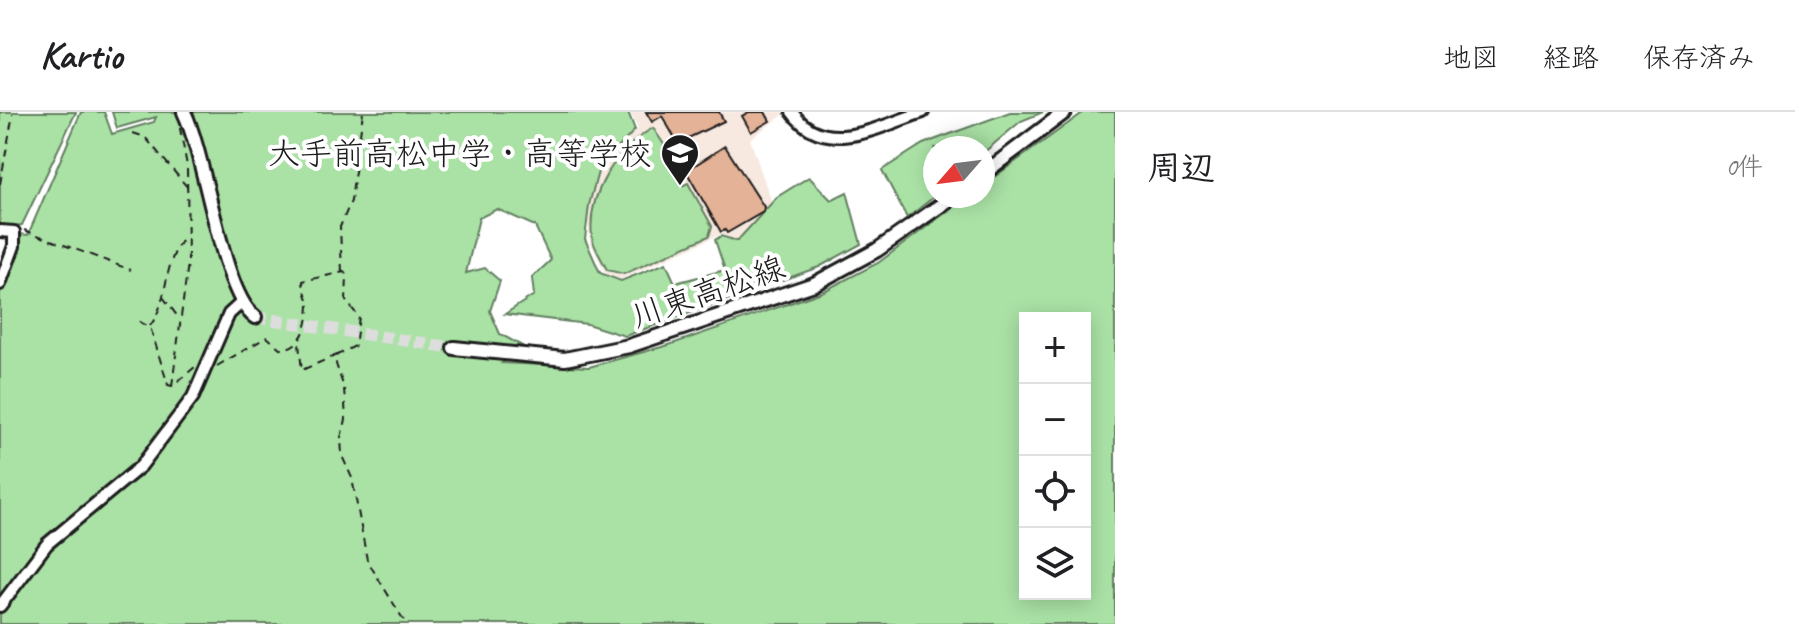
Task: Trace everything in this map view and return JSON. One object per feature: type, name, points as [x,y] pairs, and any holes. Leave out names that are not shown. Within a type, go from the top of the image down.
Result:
[{"type":"main road","points":[[995,165],[1065,112]]},
{"type":"main road","points":[[182,117],[240,304],[255,317]]},
{"type":"main road","name":"川東高松線","points":[[454,348],[565,359],[629,346],[814,284],[877,250],[937,208]]},
{"type":"street","points":[[792,112],[805,127],[843,138],[859,136],[923,112]]},
{"type":"street","points":[[0,231],[14,232],[15,240],[0,284]]},
{"type":"street","points":[[0,606],[47,544],[141,466],[193,397],[229,314],[240,304]]},
{"type":"path","points":[[342,273],[340,227],[351,201],[363,112]]},
{"type":"path","points":[[0,184],[13,114]]},
{"type":"path","points":[[172,386],[178,318],[188,276],[186,236],[189,189],[177,125],[182,117]]},
{"type":"path","points":[[133,133],[145,137],[189,189]]},
{"type":"path","points":[[24,230],[131,270]]},
{"type":"path","points":[[149,326],[161,308],[176,246],[186,236]]},
{"type":"path","points":[[342,273],[347,276],[346,301],[359,317],[355,346],[302,370],[299,343],[309,303],[303,281],[342,273]]},
{"type":"path","points":[[163,297],[178,318]]},
{"type":"path","points":[[139,321],[149,326],[168,385],[172,386]]},
{"type":"path","points":[[172,386],[205,358],[210,362],[230,360],[267,337],[281,349],[299,343]]},
{"type":"path","points":[[337,355],[336,364],[344,388],[346,420],[341,437],[342,456],[352,478],[367,560],[406,624]]},
{"type":"shaded area","name":"大手前高松中学・高等学校","points":[[630,112],[787,112],[750,139],[776,215],[735,240],[721,234],[621,279],[605,273],[590,241],[586,205],[600,168],[638,129]]},
{"type":"green space","points":[[0,112],[76,112],[22,225],[0,227]]},
{"type":"green space","points":[[81,112],[104,112],[112,134],[154,122],[156,117],[117,128],[112,112],[628,112],[635,130],[599,168],[589,205],[585,239],[600,273],[621,281],[666,263],[675,283],[725,270],[715,240],[721,236],[737,241],[777,197],[809,177],[831,200],[847,192],[861,244],[819,267],[625,336],[587,324],[505,314],[534,295],[532,278],[551,260],[535,226],[497,209],[479,218],[466,273],[485,268],[500,281],[490,311],[500,334],[522,346],[502,363],[589,367],[669,345],[822,292],[878,263],[952,208],[995,208],[995,176],[1084,112],[1115,112],[1115,624],[0,624],[0,292],[20,234],[28,235]]},
{"type":"green space","points":[[1010,112],[1043,112],[1021,121],[995,143],[995,136],[945,136]]},
{"type":"green space","points":[[653,128],[675,161],[682,186],[688,183],[712,226],[709,236],[624,274],[607,270],[593,240],[594,204],[617,160]]},
{"type":"green space","points":[[923,144],[923,205],[907,218],[882,170]]},
{"type":"building","points":[[646,112],[719,112],[724,121],[678,143],[662,116],[652,122]]},
{"type":"building","points":[[749,112],[765,112],[770,121],[751,132],[742,116]]},
{"type":"building","points":[[725,146],[764,207],[763,212],[727,233],[725,230],[721,232],[686,171]]},
{"type":"tunnel","points":[[255,317],[454,348]]},
{"type":"place","name":"大手前高松中学・高等学校","points":[[680,187]]}]
